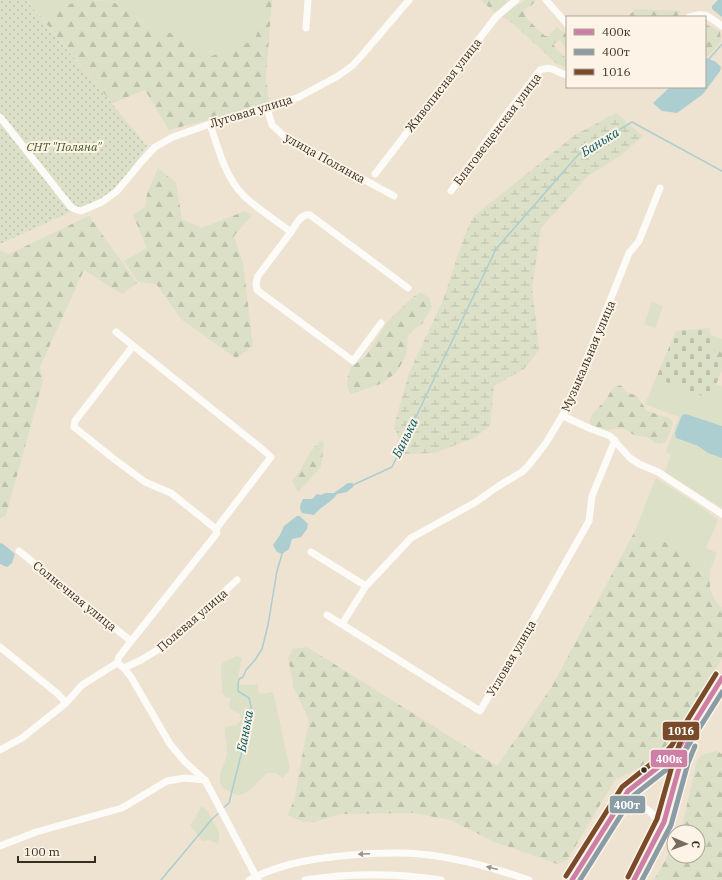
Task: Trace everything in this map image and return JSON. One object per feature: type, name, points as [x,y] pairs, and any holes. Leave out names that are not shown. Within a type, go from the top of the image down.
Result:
[{"type":"main road","points":[[572,880],[631,788],[671,757],[695,723],[722,678]]},
{"type":"main road","points":[[634,880],[664,822],[681,761],[695,723]]},
{"type":"street","points":[[306,28],[308,0]]},
{"type":"street","name":"Луговая улица","points":[[0,116],[70,206],[77,211],[88,209],[102,202],[117,191],[155,147],[174,136],[210,124],[268,108],[299,97],[338,76],[352,66],[409,0]]},
{"type":"street","name":"Живописная улица","points":[[374,174],[496,17],[516,0]]},
{"type":"street","points":[[546,0],[566,23]]},
{"type":"street","points":[[692,16],[701,13],[709,16],[722,26]]},
{"type":"street","name":"Благовещенская улица","points":[[451,190],[540,70],[552,68],[566,75]]},
{"type":"street","name":"улица Полянка","points":[[268,108],[272,125],[284,136],[394,196]]},
{"type":"street","points":[[210,124],[225,168],[233,182],[243,195],[291,232]]},
{"type":"street","name":"Музыкальная улица","points":[[342,624],[366,586],[411,538],[476,502],[522,472],[546,443],[557,423],[563,416],[604,319],[629,252],[639,241],[660,188]]},
{"type":"street","points":[[381,323],[353,360],[257,290],[256,283],[258,276],[306,214],[310,215],[408,288]]},
{"type":"street","points":[[0,750],[22,738],[66,703],[82,685],[117,663],[119,657],[131,641],[217,534],[216,529],[270,457],[116,332]]},
{"type":"street","points":[[133,346],[75,421],[74,427],[114,460],[145,482],[171,493],[216,529]]},
{"type":"street","points":[[563,416],[610,436],[630,458],[639,464],[658,472],[722,514]]},
{"type":"street","name":"Угловая улица","points":[[327,615],[480,711],[589,521],[592,496],[615,440]]},
{"type":"street","name":"Солнечная улица","points":[[19,551],[131,641]]},
{"type":"street","points":[[311,552],[366,586]]},
{"type":"street","name":"Полевая улица","points":[[124,668],[141,660],[167,644],[237,580]]},
{"type":"street","points":[[0,647],[47,684],[66,703]]},
{"type":"street","points":[[117,663],[131,676],[170,744],[184,762],[205,780],[257,878]]},
{"type":"street","points":[[0,846],[36,832],[122,808],[167,781],[185,778],[205,780]]},
{"type":"street","points":[[613,815],[621,808],[629,805],[638,805],[646,808],[653,814],[657,821],[657,838]]},
{"type":"street","points":[[249,880],[257,878],[284,865],[312,859],[379,853],[412,854],[472,863],[500,870],[529,880]]},
{"type":"street","points":[[566,880],[579,869]]},
{"type":"street","points":[[305,880],[365,874],[412,876],[441,880]]},
{"type":"green space","name":"СНТ \"Поляна\"","points":[[0,0],[26,0],[147,146],[126,176],[109,194],[99,201],[89,206],[77,209],[0,244]]},
{"type":"green space","points":[[27,0],[83,0],[54,9],[40,16]]},
{"type":"green space","points":[[83,0],[115,3],[134,15],[149,31],[165,30],[180,38],[190,49],[209,57],[255,40],[264,9],[264,0],[272,0],[266,75],[269,104],[169,130],[145,90],[112,103],[40,16],[54,9]]},
{"type":"green space","points":[[101,0],[264,0],[264,9],[256,40],[209,57],[190,49],[180,38],[165,30],[149,31],[140,19],[115,2]]},
{"type":"green space","points":[[481,0],[506,0],[507,2],[495,13]]},
{"type":"green space","points":[[526,0],[536,0],[532,5],[524,9],[526,18],[545,36],[548,36],[557,27],[566,34],[566,48],[560,40],[553,44],[566,58],[566,68],[557,64],[511,22],[502,16],[508,10]]},
{"type":"green space","points":[[635,9],[681,11],[678,16],[629,16]]},
{"type":"green space","points":[[706,24],[720,31],[721,41],[709,56],[706,57]]},
{"type":"green space","points":[[616,113],[643,136],[620,156],[588,176],[541,228],[532,287],[539,350],[524,369],[494,386],[490,426],[474,438],[435,453],[405,454],[394,426],[409,373],[442,303],[464,237],[473,217],[575,135]]},
{"type":"green space","points":[[158,168],[176,183],[182,219],[202,228],[245,211],[252,215],[234,236],[243,263],[253,346],[236,358],[182,320],[156,284],[138,282],[124,261],[147,248],[133,215],[145,207],[147,194]]},
{"type":"green space","points":[[89,216],[137,283],[122,294],[84,270],[40,367],[43,381],[6,515],[0,519],[0,250],[9,254]]},
{"type":"green space","points":[[421,292],[429,298],[432,307],[422,324],[414,329],[408,336],[406,356],[396,373],[380,384],[351,394],[347,386],[351,367],[366,356],[392,317],[413,297]]},
{"type":"green space","points":[[652,302],[663,306],[655,328],[644,324]]},
{"type":"green space","points":[[709,328],[716,357],[722,360],[722,370],[710,399],[656,378],[676,331]]},
{"type":"green space","points":[[710,335],[722,339],[722,360],[716,357]]},
{"type":"green space","points":[[656,378],[710,399],[716,385],[722,386],[722,426],[686,414],[682,415],[675,435],[679,440],[698,446],[708,453],[722,458],[722,508],[665,472],[671,454],[666,452],[679,417],[645,404]]},
{"type":"green space","points":[[617,385],[622,386],[626,392],[637,396],[647,411],[669,418],[673,423],[667,440],[662,444],[656,443],[647,437],[634,435],[624,429],[619,428],[607,430],[590,425],[594,413],[607,398],[612,389]]},
{"type":"green space","points":[[321,440],[324,443],[321,467],[298,492],[292,481],[300,471],[311,451]]},
{"type":"green space","points":[[656,478],[698,505],[718,520],[706,548],[717,553],[710,570],[678,547],[635,531]]},
{"type":"green space","points":[[635,531],[678,547],[710,570],[712,595],[722,608],[722,658],[668,752],[615,780],[567,860],[557,864],[495,842],[450,820],[414,813],[340,814],[315,822],[303,822],[288,815],[294,800],[309,720],[294,688],[288,658],[293,649],[307,647],[497,766],[551,688]]},
{"type":"green space","points":[[237,656],[242,658],[237,682],[242,685],[258,684],[258,692],[262,694],[272,692],[274,696],[289,765],[289,770],[283,778],[276,773],[267,773],[250,790],[242,795],[232,793],[224,788],[221,784],[220,778],[221,770],[227,754],[225,727],[236,725],[241,720],[240,714],[230,709],[229,703],[231,698],[226,697],[222,693],[221,665],[225,661]]},
{"type":"green space","points":[[717,751],[722,754],[722,880],[654,880],[666,859],[666,864],[706,864],[706,824],[683,824],[697,760],[704,754]]},
{"type":"green space","points":[[201,806],[207,810],[219,833],[219,844],[208,840],[202,841],[190,825]]},
{"type":"water","points":[[718,0],[722,0],[722,17],[712,9],[712,6]]},
{"type":"water","points":[[707,58],[716,62],[721,67],[720,71],[703,94],[677,113],[662,111],[653,103],[669,88],[706,88]]},
{"type":"water","points":[[686,414],[722,426],[722,458],[708,453],[698,446],[676,438],[675,433],[682,415]]},
{"type":"water","points":[[348,483],[352,483],[354,485],[353,487],[347,492],[337,494],[314,515],[302,513],[300,510],[303,499],[312,499],[317,494],[321,495],[325,493],[334,493]]},
{"type":"water","points":[[297,516],[300,516],[308,524],[307,529],[301,537],[292,539],[289,549],[282,554],[277,552],[273,545],[284,526]]},
{"type":"water","points":[[0,543],[15,554],[12,563],[7,567],[0,564]]},
{"type":"waterway","points":[[709,59],[722,44]]},
{"type":"waterway","name":"Банька","points":[[353,485],[392,467],[496,249],[578,155],[632,122],[722,171]]},
{"type":"waterway","name":"Банька","points":[[222,809],[229,803],[252,711],[249,698],[238,691],[239,679],[243,677],[246,670],[262,649],[268,625],[277,571],[282,554]]},
{"type":"waterway","name":"Банька","points":[[161,880],[212,819],[220,812]]},
{"type":"transit line","name":"1016","points":[[566,876],[622,787],[666,752],[672,745],[716,674]]},
{"type":"transit line","name":"400к","points":[[572,880],[628,791],[671,757],[678,749],[722,678]]},
{"type":"transit line","name":"400т","points":[[580,880],[633,796],[676,762],[683,754],[722,692]]},
{"type":"transit line","name":"1016","points":[[628,877],[657,819],[681,740]]},
{"type":"transit line","name":"400к","points":[[634,880],[664,822],[681,761],[688,743]]},
{"type":"transit line","name":"400т","points":[[642,880],[671,825],[688,763],[695,746]]}]
